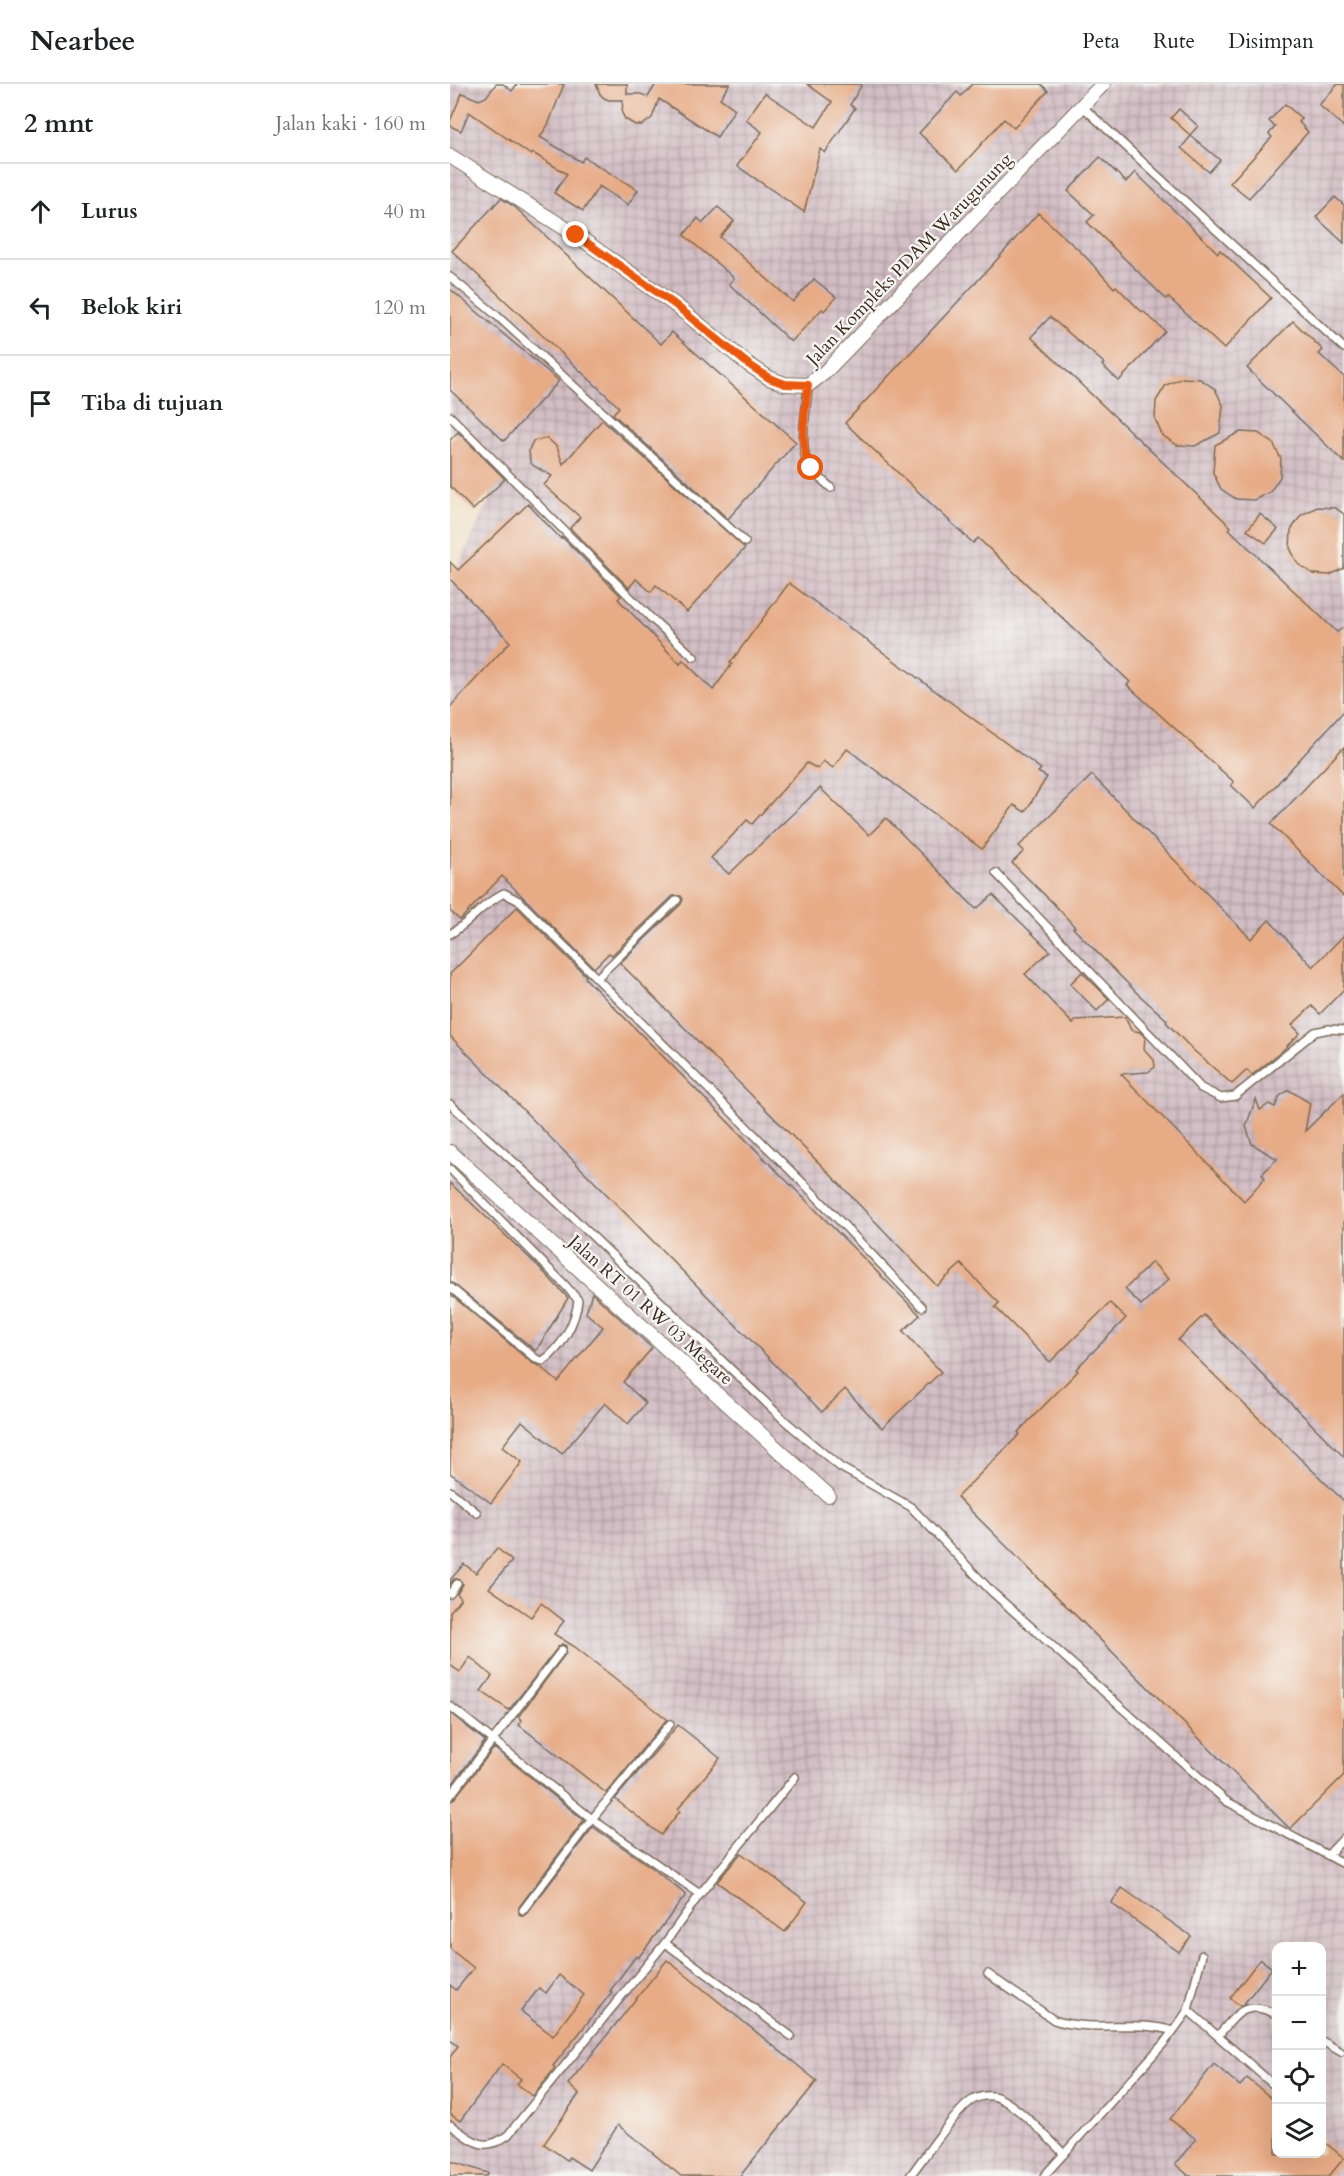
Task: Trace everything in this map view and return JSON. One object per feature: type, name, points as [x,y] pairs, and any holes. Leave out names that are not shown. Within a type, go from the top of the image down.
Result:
[{"type":"street","name":"Jalan Kompleks PDAM Warugunung","points":[[450,156],[576,235],[674,304],[748,364],[769,378],[785,384],[808,385],[824,374],[1104,84]]},
{"type":"street","name":"Jalan RT 01 RW 03 Megare","points":[[450,1152],[828,1495]]},
{"type":"lane","points":[[1083,106],[1344,348]]},
{"type":"lane","points":[[450,278],[495,314],[745,542]]},
{"type":"lane","points":[[808,385],[804,435],[806,461],[831,488]]},
{"type":"lane","points":[[450,416],[651,618],[694,657]]},
{"type":"lane","points":[[996,873],[1201,1088],[1221,1098],[1235,1096],[1315,1032],[1329,1029],[1344,1030]]},
{"type":"lane","points":[[450,934],[494,898],[504,893],[519,901],[813,1193],[922,1307]]},
{"type":"lane","points":[[597,978],[677,900]]},
{"type":"lane","points":[[450,1104],[534,1180],[784,1420],[840,1467],[911,1507],[992,1592],[1226,1801],[1344,1864]]},
{"type":"lane","points":[[450,1169],[565,1285],[578,1300],[577,1311],[572,1324],[550,1356],[543,1361],[536,1359],[450,1287]]},
{"type":"lane","points":[[450,1491],[477,1513]]},
{"type":"lane","points":[[450,1594],[457,1584]]},
{"type":"lane","points":[[450,1796],[562,1650]]},
{"type":"lane","points":[[450,1706],[591,1819],[700,1894]]},
{"type":"lane","points":[[523,1910],[591,1819],[670,1724]]},
{"type":"lane","points":[[450,2125],[474,2142],[483,2145],[500,2141],[508,2135],[665,1943],[700,1894],[795,1777]]},
{"type":"lane","points":[[1328,1855],[1344,1838]]},
{"type":"lane","points":[[665,1943],[791,2036]]},
{"type":"lane","points":[[1044,2176],[1173,2031],[1188,2010],[1202,1955]]},
{"type":"lane","points":[[988,1974],[1054,2020],[1063,2023],[1145,2025],[1173,2031]]},
{"type":"lane","points":[[1218,2036],[1234,2016],[1243,2010],[1254,2007],[1272,2013]]},
{"type":"lane","points":[[1188,2010],[1272,2083]]},
{"type":"lane","points":[[1326,2043],[1341,2052]]},
{"type":"lane","points":[[910,2176],[958,2114],[969,2102],[980,2097],[993,2096],[1012,2105],[1064,2154]]},
{"type":"shaded area","points":[[450,84],[1344,84],[1344,2176],[450,2176],[450,585],[498,480],[450,431]]},
{"type":"building","points":[[496,84],[503,84],[512,91],[517,84],[564,84],[548,125],[540,137],[581,162],[584,157],[638,190],[628,205],[599,186],[583,211],[554,193],[567,174],[533,153],[531,155],[469,112],[461,131],[450,126],[462,93],[479,100],[486,97]]},
{"type":"building","points":[[596,84],[627,84],[627,94],[641,94],[648,97],[656,84],[730,84],[720,98],[735,109],[717,137],[659,99],[652,118],[642,125],[635,125],[625,119],[622,113],[623,100],[604,98]]},
{"type":"building","points":[[807,84],[862,84],[850,105],[855,108],[825,153],[820,149],[804,212],[737,166],[762,132],[746,120],[765,93],[816,127],[832,102]]},
{"type":"building","points":[[972,84],[1041,84],[1048,91],[1014,128],[1004,119],[958,170],[919,133],[957,92],[961,96]]},
{"type":"building","points":[[1338,84],[1344,84],[1344,127],[1319,105]]},
{"type":"building","points":[[1285,104],[1302,119],[1299,122],[1308,132],[1249,198],[1230,183],[1272,137],[1269,134],[1275,127],[1269,121]]},
{"type":"building","points":[[1179,109],[1198,126],[1190,135],[1171,118]]},
{"type":"building","points":[[1191,136],[1220,160],[1209,172],[1181,148]]},
{"type":"building","points":[[1100,157],[1126,182],[1135,172],[1218,253],[1220,250],[1271,298],[1224,349],[1168,297],[1166,299],[1087,222],[1094,215],[1068,191]]},
{"type":"building","points":[[1335,197],[1344,205],[1344,243],[1316,217]]},
{"type":"building","points":[[501,198],[516,208],[661,344],[672,332],[796,442],[728,519],[613,414],[619,407],[452,251]]},
{"type":"building","points":[[718,207],[734,221],[720,237],[793,302],[814,279],[836,297],[791,342],[729,284],[734,278],[684,235],[698,218],[703,223]]},
{"type":"building","points":[[1038,213],[1083,254],[1114,288],[1116,286],[1165,331],[1119,381],[1102,365],[1104,363],[1050,317],[1031,337],[1231,527],[1229,529],[1337,632],[1344,627],[1344,711],[1255,808],[1231,785],[1234,782],[1127,685],[1130,682],[978,538],[973,543],[845,423]]},
{"type":"building","points":[[450,289],[559,381],[504,441],[450,390]]},
{"type":"building","points":[[1293,321],[1323,350],[1319,354],[1344,377],[1344,462],[1247,368]]},
{"type":"building","points":[[1182,378],[1200,379],[1215,389],[1223,405],[1220,433],[1195,446],[1177,445],[1162,435],[1155,419],[1156,401],[1166,385]]},
{"type":"building","points":[[602,420],[745,548],[687,612],[656,585],[651,592],[636,579],[629,588],[570,528],[580,517],[544,485],[552,476],[530,462],[529,450],[533,441],[548,439],[557,447],[563,464]]},
{"type":"building","points":[[458,432],[505,479],[473,510],[450,486],[450,440]]},
{"type":"building","points":[[1240,432],[1258,433],[1273,443],[1281,459],[1280,477],[1270,492],[1254,500],[1236,499],[1221,489],[1213,473],[1215,445]]},
{"type":"building","points":[[528,504],[621,596],[618,599],[680,664],[683,660],[713,690],[789,583],[1041,769],[1038,772],[1047,777],[1025,812],[1014,805],[982,849],[847,749],[833,768],[823,761],[818,769],[807,763],[752,824],[747,820],[711,858],[729,874],[820,788],[869,835],[886,818],[976,909],[993,895],[1050,951],[1025,974],[1073,1024],[1076,1020],[1125,1017],[1131,1030],[1140,1032],[1145,1037],[1144,1049],[1154,1060],[1155,1067],[1148,1072],[1121,1074],[1244,1201],[1265,1178],[1262,1174],[1277,1159],[1252,1144],[1246,1126],[1256,1099],[1260,1110],[1269,1104],[1275,1107],[1280,1096],[1289,1090],[1310,1103],[1305,1131],[1344,1093],[1344,1457],[1204,1315],[1178,1340],[1344,1501],[1344,1775],[1290,1829],[957,1497],[1020,1434],[1018,1432],[1126,1318],[1110,1303],[1050,1362],[995,1307],[999,1303],[961,1264],[937,1286],[827,1171],[620,963],[681,904],[683,899],[681,896],[673,896],[612,955],[609,953],[594,968],[502,876],[460,920],[450,911],[450,707],[510,642],[450,579],[450,562],[458,570]],"holes":[[[1152,1262],[1169,1279],[1141,1305],[1125,1289]]]},
{"type":"building","points":[[1317,507],[1335,508],[1344,514],[1344,568],[1330,575],[1313,574],[1298,564],[1290,548],[1291,530],[1301,515]]},
{"type":"building","points":[[1260,514],[1278,529],[1266,543],[1247,530]]},
{"type":"building","points":[[1344,747],[1344,897],[1271,824]]},
{"type":"building","points":[[1092,775],[1251,939],[1269,920],[1313,967],[1344,935],[1344,989],[1320,1014],[1312,1006],[1292,1025],[1300,1033],[1252,1075],[1247,1070],[1232,1084],[1192,1049],[1166,1022],[1167,1020],[1138,994],[1073,928],[1075,927],[1054,904],[1012,863],[1024,851],[1019,846]]},
{"type":"building","points":[[517,907],[920,1315],[903,1331],[941,1372],[882,1428],[845,1389],[822,1412],[450,1036],[450,974]]},
{"type":"building","points":[[1082,972],[1109,999],[1097,1011],[1070,984]]},
{"type":"building","points":[[450,1183],[538,1266],[568,1298],[536,1351],[450,1281]]},
{"type":"building","points":[[592,1293],[652,1348],[623,1382],[646,1403],[628,1424],[605,1403],[562,1454],[522,1421],[502,1447],[522,1462],[491,1503],[450,1473],[450,1294],[558,1382],[603,1327],[586,1313]]},
{"type":"building","points":[[497,1548],[512,1561],[489,1588],[531,1617],[541,1603],[564,1621],[554,1634],[575,1647],[667,1719],[606,1793],[519,1725],[522,1720],[518,1717],[566,1653],[566,1646],[562,1644],[558,1647],[509,1710],[481,1691],[492,1676],[470,1657],[460,1672],[450,1665],[450,1612],[461,1598],[457,1594],[463,1584],[458,1579],[454,1579],[450,1584],[450,1580],[464,1564],[476,1573]]},
{"type":"building","points":[[450,1713],[485,1741],[450,1787]]},
{"type":"building","points":[[678,1725],[720,1758],[678,1809],[680,1811],[661,1835],[615,1799]]},
{"type":"building","points":[[494,1748],[584,1820],[519,1907],[519,1914],[523,1916],[593,1827],[651,1867],[686,1895],[638,1958],[636,1956],[610,1991],[612,1992],[553,2066],[555,2068],[533,2096],[517,2084],[521,2079],[502,2064],[460,2121],[450,2114],[450,2057],[458,2046],[450,2040],[450,1985],[456,1990],[474,1968],[450,1949],[450,1802]],"holes":[[[559,1975],[584,1995],[553,2036],[521,2011],[539,1988],[546,1993]]]},
{"type":"building","points":[[741,1853],[807,1902],[785,1932],[717,1882]]},
{"type":"building","points":[[1122,1888],[1191,1936],[1179,1952],[1111,1903]]},
{"type":"building","points":[[1260,1959],[1272,1968],[1243,2005],[1240,2006],[1230,1998]]},
{"type":"building","points":[[667,1960],[817,2081],[740,2176],[681,2176],[618,2125],[589,2170],[569,2157],[567,2160],[544,2144],[579,2094],[568,2084]]},
{"type":"building","points":[[1214,2064],[1240,2086],[1247,2078],[1272,2099],[1272,2158],[1326,2158],[1326,2143],[1344,2158],[1329,2176],[1189,2176],[1175,2164],[1196,2139],[1170,2119]]},
{"type":"building","points":[[450,2161],[488,2173],[487,2176],[450,2176]]},
{"type":"route","points":[[576,235],[674,304],[748,364],[769,378],[785,384],[808,385],[804,435],[806,461],[811,468]]}]
